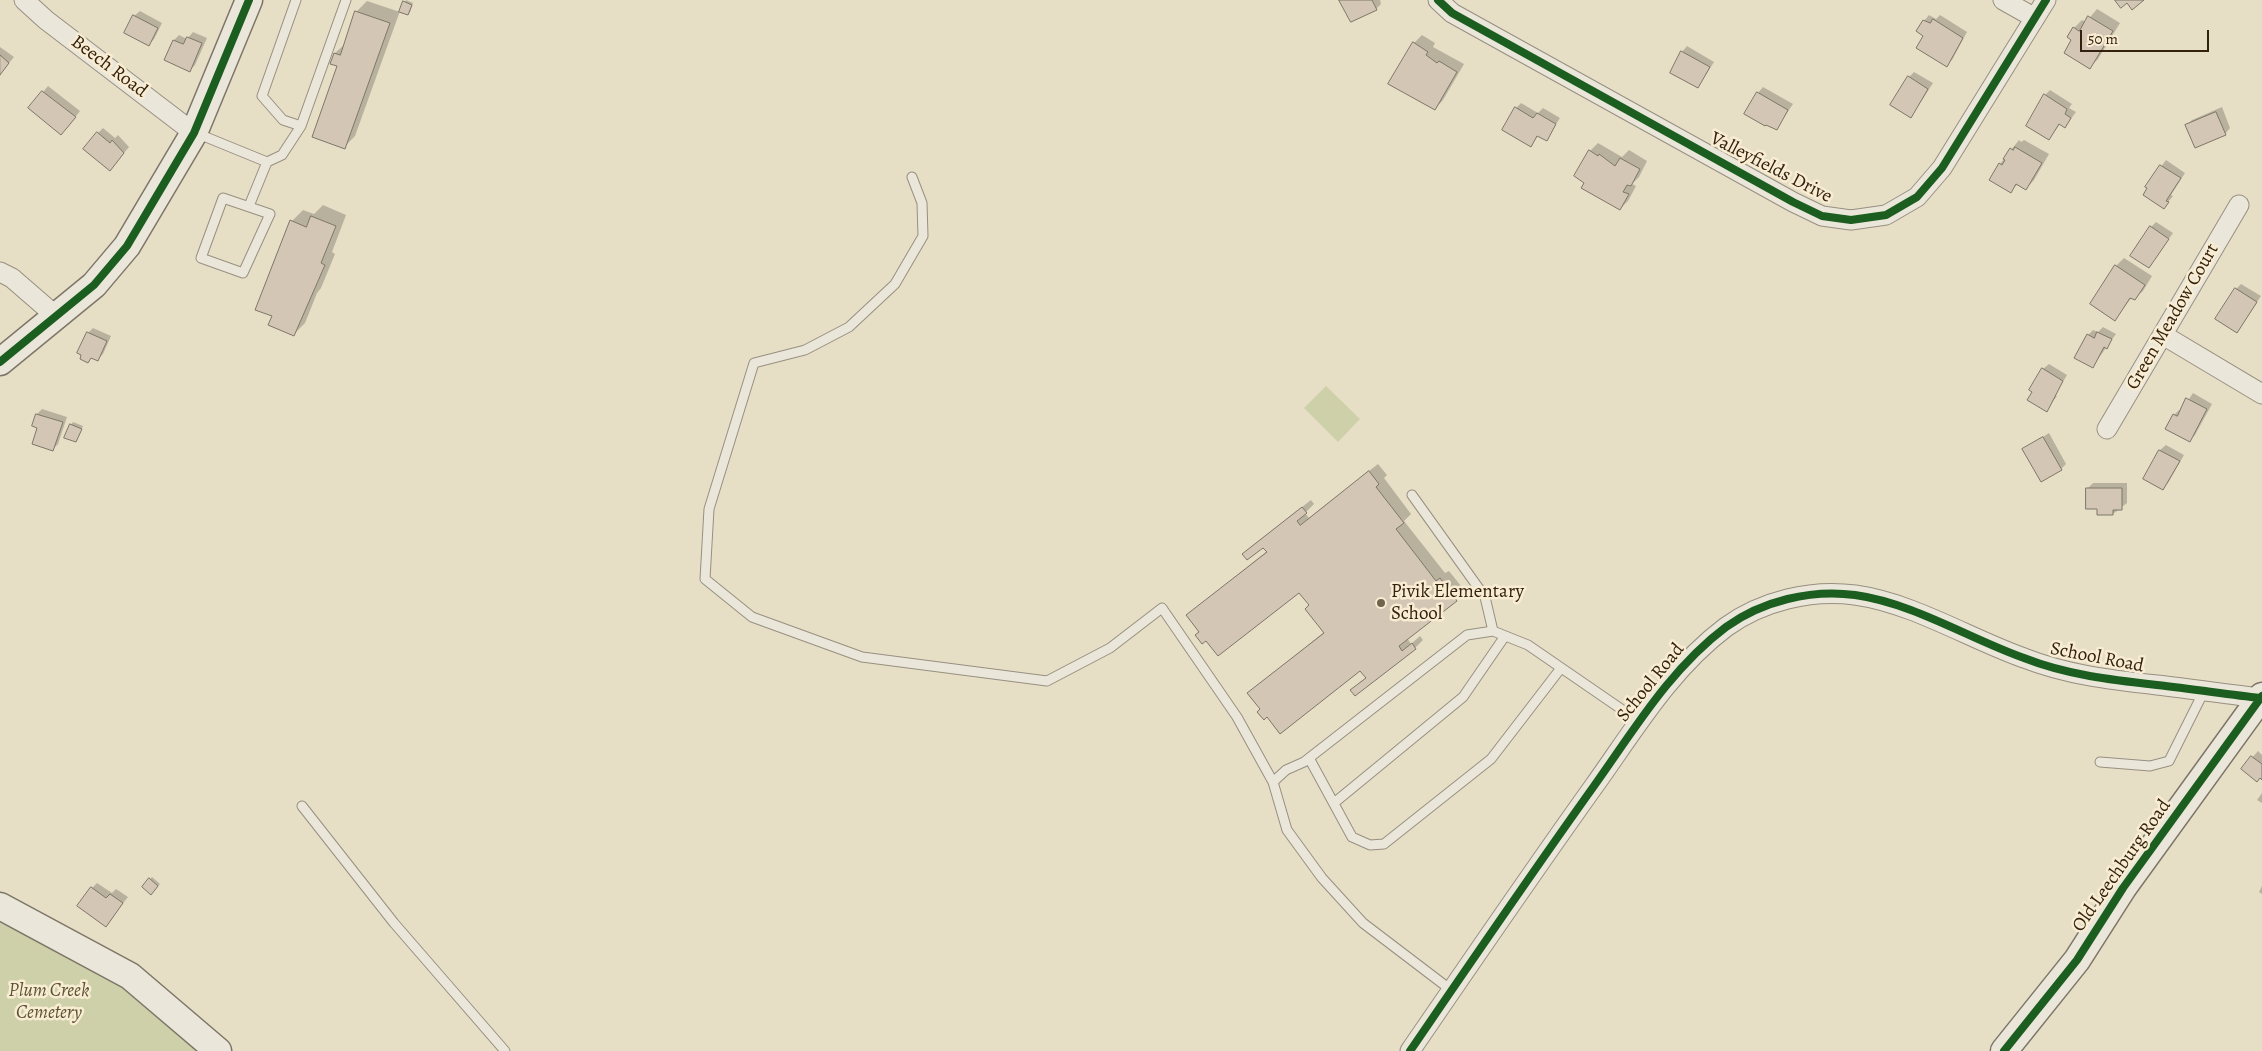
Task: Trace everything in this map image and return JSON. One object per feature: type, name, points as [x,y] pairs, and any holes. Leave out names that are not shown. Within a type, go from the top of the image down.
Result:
[{"type":"street","name":"Beech Road","points":[[24,0],[46,20],[194,133]]},
{"type":"street","points":[[0,362],[94,285],[127,246],[194,133],[249,0]]},
{"type":"street","name":"Valleyfields Drive","points":[[1438,0],[1452,13],[1793,202],[1822,216],[1851,220],[1886,215],[1917,197],[1942,168],[2046,0]]},
{"type":"street","points":[[2003,0],[2035,18]]},
{"type":"street","name":"Green Meadow Court","points":[[2107,429],[2238,205]]},
{"type":"street","points":[[0,272],[12,278],[57,317]]},
{"type":"street","points":[[2163,335],[2262,394]]},
{"type":"street","name":"School Road","points":[[1410,1051],[1669,681],[1700,649],[1728,626],[1760,608],[1789,597],[1829,594],[1856,595],[1908,609],[2024,658],[2066,672],[2095,678],[2261,697]]},
{"type":"street","name":"Old Leechburg Road","points":[[2004,1051],[2076,960],[2124,888],[2261,697]]},
{"type":"street","points":[[0,906],[130,976],[218,1051]]},
{"type":"lane","points":[[296,0],[262,96],[283,120],[301,126]]},
{"type":"lane","points":[[194,133],[267,162],[282,156],[301,126],[346,0]]},
{"type":"lane","points":[[249,206],[267,162]]},
{"type":"lane","points":[[912,177],[922,203],[923,236],[895,284],[850,327],[805,350],[754,364],[709,509],[705,580],[752,617],[862,657],[1047,681],[1110,648],[1162,608],[1236,717],[1272,782],[1287,830],[1322,878],[1363,923],[1451,990]]},
{"type":"lane","points":[[223,198],[249,206],[270,214],[244,273],[201,258],[223,198]]},
{"type":"lane","points":[[1412,495],[1485,597],[1493,632]]},
{"type":"lane","points":[[1272,782],[1286,770],[1309,758],[1467,635],[1493,632],[1528,645],[1640,722]]},
{"type":"lane","points":[[1334,803],[1463,698],[1505,636]]},
{"type":"lane","points":[[1309,758],[1352,837],[1370,845],[1384,844],[1491,759],[1561,668]]},
{"type":"lane","points":[[2100,762],[2150,766],[2169,761],[2204,691]]},
{"type":"lane","points":[[302,806],[394,923],[505,1051]]},
{"type":"green space","points":[[1326,386],[1360,419],[1338,442],[1304,408]]},
{"type":"green space","name":"Plum Creek Cemetery","points":[[0,923],[66,955],[124,987],[199,1051],[0,1051]]},
{"type":"building","points":[[1339,0],[1372,0],[1377,10],[1351,22]]},
{"type":"building","points":[[2115,0],[2144,0],[2132,10],[2127,3],[2121,8]]},
{"type":"building","points":[[403,1],[412,5],[408,15],[399,12]]},
{"type":"building","points":[[355,11],[390,23],[345,149],[312,137],[337,66],[330,64],[334,53],[340,55]]},
{"type":"building","points":[[133,15],[158,28],[149,46],[124,33]]},
{"type":"building","points":[[2088,16],[2113,31],[2090,69],[2064,53],[2071,40],[2067,37],[2073,27],[2079,31]]},
{"type":"building","points":[[1933,19],[1963,38],[1947,67],[1916,48],[1923,36],[1916,31],[1923,20],[1930,23]]},
{"type":"building","points":[[187,37],[202,43],[190,72],[164,60],[173,40],[183,44]]},
{"type":"building","points":[[1413,42],[1428,52],[1426,55],[1437,63],[1439,61],[1457,72],[1435,110],[1388,84]]},
{"type":"building","points":[[1681,51],[1710,67],[1698,88],[1670,73]]},
{"type":"building","points":[[0,55],[9,63],[0,75]]},
{"type":"building","points":[[1908,76],[1928,89],[1911,118],[1890,105]]},
{"type":"building","points":[[42,91],[76,117],[61,135],[28,108]]},
{"type":"building","points":[[1757,92],[1788,110],[1777,130],[1765,126],[1744,114]]},
{"type":"building","points":[[2044,94],[2067,109],[2065,114],[2071,118],[2065,128],[2059,124],[2049,140],[2026,126]]},
{"type":"building","points":[[1515,107],[1533,118],[1537,113],[1556,124],[1547,141],[1537,136],[1531,147],[1502,130]]},
{"type":"building","points":[[2216,112],[2226,135],[2195,148],[2185,125]]},
{"type":"building","points":[[97,132],[110,143],[112,140],[124,153],[110,171],[83,149]]},
{"type":"building","points":[[2015,147],[2042,163],[2026,190],[2016,184],[2011,193],[1989,180],[1999,163],[2002,165],[2005,160],[2003,159],[2010,148],[2013,150]]},
{"type":"building","points":[[1589,150],[1598,156],[1599,154],[1615,166],[1620,158],[1640,169],[1631,186],[1627,185],[1623,192],[1629,194],[1620,210],[1581,188],[1584,183],[1574,176]]},
{"type":"building","points":[[2160,165],[2181,178],[2166,201],[2169,202],[2164,209],[2143,195],[2147,188],[2145,187]]},
{"type":"building","points":[[311,216],[336,226],[321,263],[325,265],[294,336],[268,325],[272,316],[255,310],[290,220],[306,227]]},
{"type":"building","points":[[2150,226],[2169,239],[2149,268],[2130,256]]},
{"type":"building","points":[[2115,265],[2145,285],[2135,300],[2130,298],[2115,321],[2090,304]]},
{"type":"building","points":[[2235,288],[2257,302],[2237,333],[2215,319]]},
{"type":"building","points":[[87,332],[107,341],[98,361],[91,358],[88,363],[80,359],[81,355],[77,353]]},
{"type":"building","points":[[2097,332],[2112,339],[2107,349],[2104,347],[2093,368],[2074,358],[2087,334],[2094,338]]},
{"type":"building","points":[[2042,368],[2063,381],[2047,412],[2027,400],[2032,392],[2029,390]]},
{"type":"building","points":[[2186,398],[2207,409],[2190,442],[2165,429],[2173,414],[2177,416]]},
{"type":"building","points":[[36,414],[63,422],[53,451],[32,444],[37,428],[32,426]]},
{"type":"building","points":[[70,424],[82,429],[76,442],[64,438]]},
{"type":"building","points":[[2043,437],[2062,470],[2041,482],[2022,449]]},
{"type":"building","points":[[2159,450],[2180,461],[2163,490],[2143,479]]},
{"type":"building","name":"Pivik Elementary School","points":[[1369,471],[1379,484],[1376,487],[1404,523],[1396,529],[1436,581],[1440,578],[1457,601],[1399,646],[1402,651],[1412,643],[1416,649],[1355,696],[1350,690],[1366,678],[1360,671],[1280,734],[1267,717],[1264,720],[1257,712],[1260,709],[1247,693],[1324,633],[1305,609],[1309,605],[1299,593],[1218,656],[1206,641],[1202,644],[1195,635],[1199,632],[1186,615],[1267,552],[1263,548],[1247,560],[1242,554],[1302,507],[1307,513],[1297,521],[1300,525]]},
{"type":"building","points":[[2086,488],[2122,488],[2122,510],[2113,510],[2113,515],[2097,515],[2097,509],[2086,509]]},
{"type":"building","points":[[2251,756],[2262,764],[2262,780],[2260,778],[2257,782],[2241,769]]},
{"type":"building","points":[[149,878],[158,886],[151,895],[142,887]]},
{"type":"building","points":[[91,887],[106,898],[110,894],[123,903],[106,927],[77,906]]},
{"type":"cycle path","points":[[0,362],[94,285],[127,246],[194,133],[249,0]]},
{"type":"cycle path","points":[[1438,0],[1452,13],[1793,202],[1822,216],[1851,220],[1886,215],[1917,197],[1942,168],[2046,0]]},
{"type":"cycle path","points":[[1410,1051],[1654,701],[1687,662],[1706,644],[1726,627],[1755,610],[1788,599],[1804,596],[1821,594],[1855,595],[1877,599],[1920,613],[2004,650],[2057,669],[2106,679],[2260,698]]},
{"type":"cycle path","points":[[2004,1051],[2077,960],[2123,888],[2262,696]]},
{"type":"place","name":"Pivik Elementary School","points":[[1381,603]]}]
